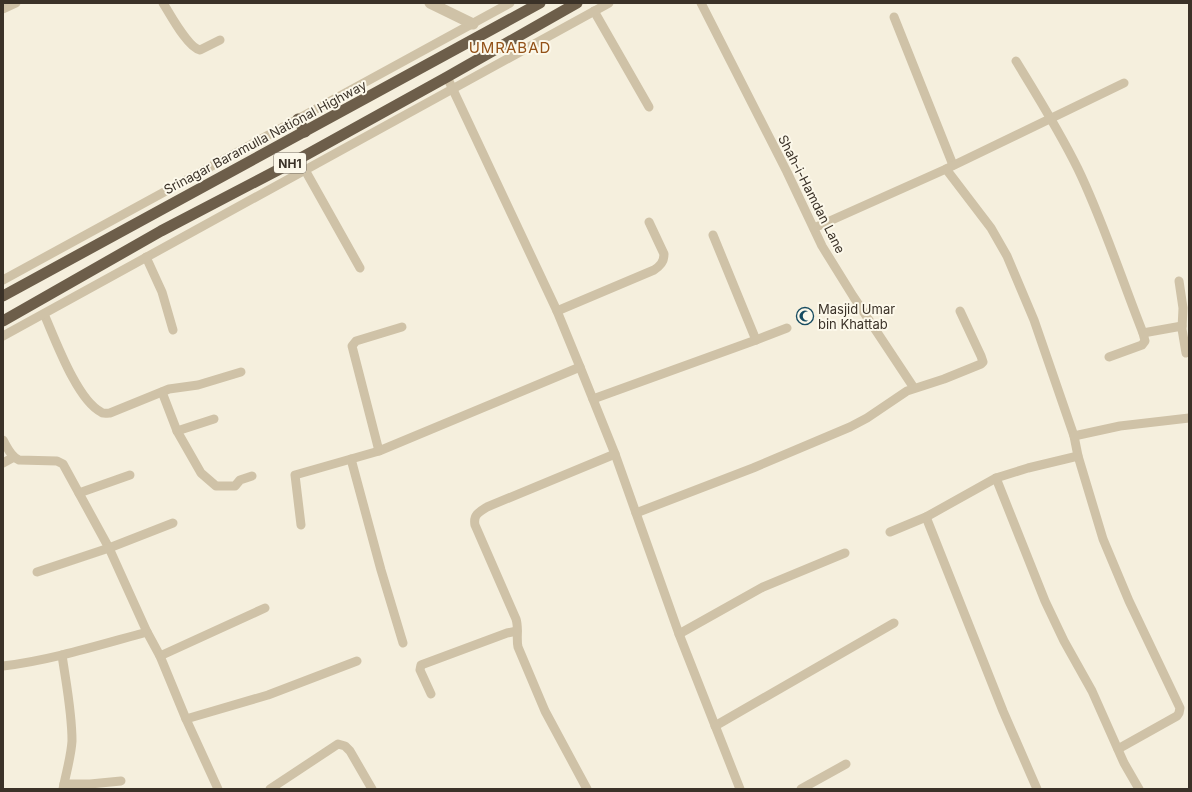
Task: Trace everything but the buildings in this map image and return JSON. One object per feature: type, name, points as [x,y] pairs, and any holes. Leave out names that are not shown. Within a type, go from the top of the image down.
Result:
[{"type":"highway","name":"Srinagar Baramulla National Highway","points":[[3,296],[540,3]]},
{"type":"highway","name":"NH1","points":[[3,321],[161,231],[297,160],[577,3]]},
{"type":"highway","points":[[298,118],[305,132]]},
{"type":"street","points":[[3,10],[16,3]]},
{"type":"street","points":[[163,3],[178,27],[194,48],[200,50],[220,40]]},
{"type":"street","points":[[430,3],[473,24]]},
{"type":"street","points":[[3,280],[510,3]]},
{"type":"street","points":[[3,336],[610,3]]},
{"type":"street","name":"Shah-i-Hamdan Lane","points":[[701,3],[833,264],[914,388]]},
{"type":"street","points":[[594,12],[649,107]]},
{"type":"street","points":[[894,17],[949,167],[991,228],[1007,256],[1034,320],[1074,436],[1078,456],[1102,539],[1129,601],[1180,708],[1177,716],[1118,749]]},
{"type":"street","points":[[1016,61],[1051,118],[1079,171],[1143,333],[1145,341],[1142,345],[1109,357]]},
{"type":"street","points":[[447,77],[557,311],[615,454],[679,634],[740,789]]},
{"type":"street","points":[[814,228],[949,167],[1124,83]]},
{"type":"street","points":[[305,170],[360,268]]},
{"type":"street","points":[[557,311],[654,270],[660,265],[664,258],[664,254],[649,222]]},
{"type":"street","points":[[713,235],[756,340]]},
{"type":"street","points":[[146,257],[162,292],[173,330]]},
{"type":"street","points":[[1179,281],[1183,308],[1182,326],[1186,353]]},
{"type":"street","points":[[636,513],[753,468],[859,423],[898,396],[914,388],[976,367],[983,362],[960,311]]},
{"type":"street","points":[[44,314],[76,384],[94,408],[102,413],[110,413],[169,389],[198,385],[241,372]]},
{"type":"street","points":[[1143,333],[1182,326]]},
{"type":"street","points":[[379,451],[352,346],[356,341],[402,328]]},
{"type":"street","points":[[593,399],[787,328]]},
{"type":"street","points":[[301,526],[295,475],[379,451],[580,367]]},
{"type":"street","points":[[162,392],[177,431],[201,473],[216,486],[235,486],[240,480],[252,476]]},
{"type":"street","points":[[1074,436],[1120,426],[1189,418]]},
{"type":"street","points":[[177,431],[214,419]]},
{"type":"street","points":[[3,440],[14,458],[19,460],[61,462],[109,548],[147,632],[160,656],[186,719],[218,789]]},
{"type":"street","points":[[587,789],[545,711],[518,647],[518,624],[474,520],[476,515],[487,508],[615,454]]},
{"type":"street","points":[[890,532],[926,517],[996,478],[1028,468],[1078,456]]},
{"type":"street","points":[[3,464],[14,458]]},
{"type":"street","points":[[351,459],[381,570],[403,643]]},
{"type":"street","points":[[79,493],[130,475]]},
{"type":"street","points":[[996,478],[1045,601],[1064,641],[1092,691],[1124,763],[1139,789]]},
{"type":"street","points":[[926,517],[1003,711],[1037,789]]},
{"type":"street","points":[[37,572],[109,548],[173,523]]},
{"type":"street","points":[[679,634],[763,587],[845,553]]},
{"type":"street","points":[[160,656],[264,608]]},
{"type":"street","points":[[714,726],[894,623]]},
{"type":"street","points":[[431,694],[420,670],[421,665],[507,633],[517,631]]},
{"type":"street","points":[[3,666],[32,662],[62,655],[147,632]]},
{"type":"street","points":[[62,655],[72,731],[69,764],[63,786],[121,781]]},
{"type":"street","points":[[186,719],[268,694],[357,661]]},
{"type":"street","points":[[270,789],[338,744],[345,746],[350,751],[372,789]]},
{"type":"street","points":[[801,789],[846,764]]},
{"type":"place","name":"Masjid Umar bin Khattab","points":[[805,316]]},
{"type":"district","name":"UMRABAD","points":[[510,47]]}]
